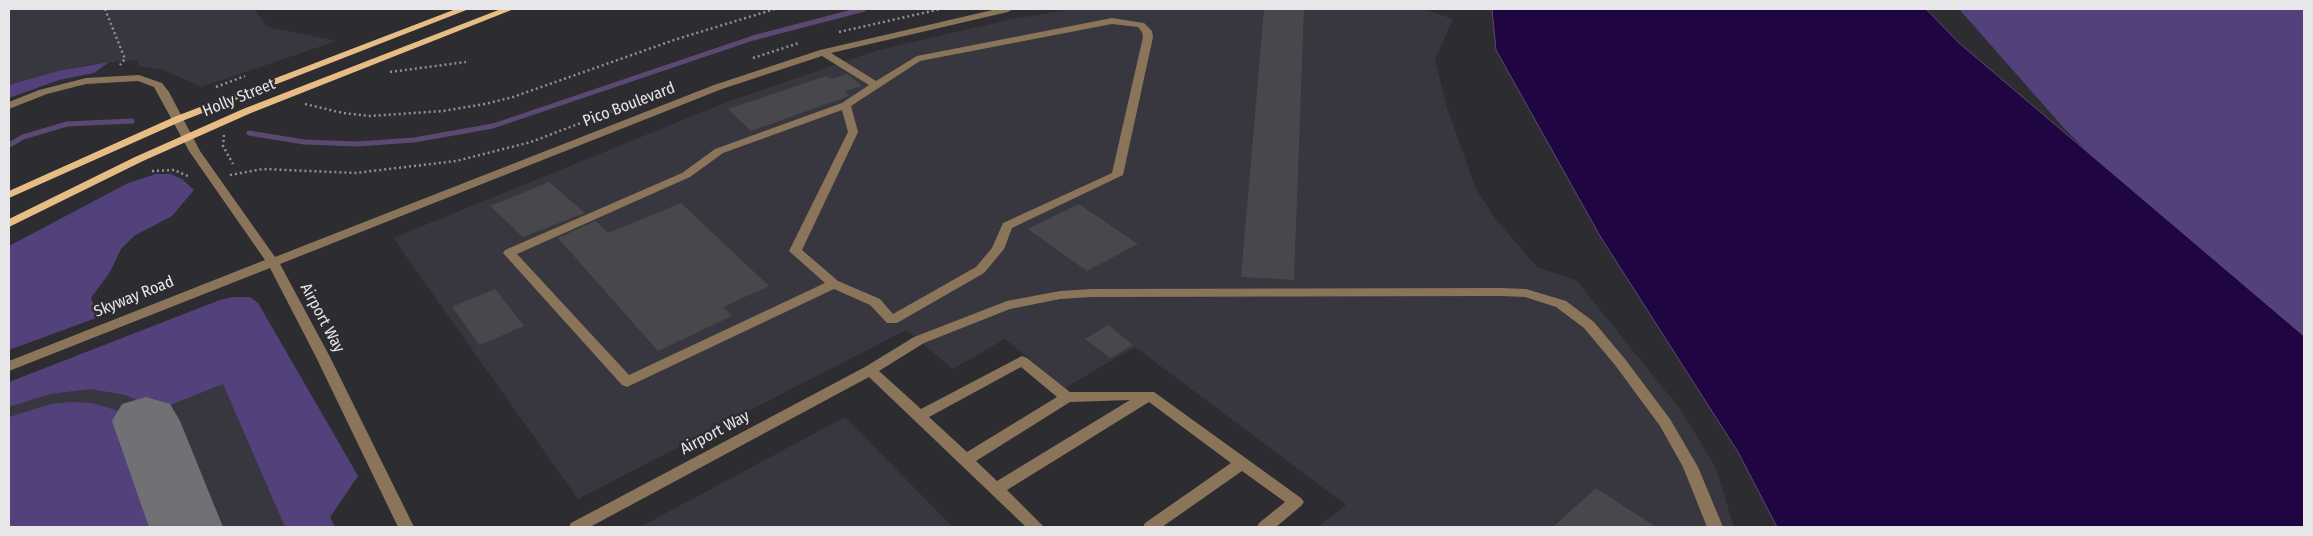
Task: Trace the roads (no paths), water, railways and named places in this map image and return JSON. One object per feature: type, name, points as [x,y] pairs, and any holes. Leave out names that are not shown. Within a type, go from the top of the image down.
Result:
[{"type":"main road","name":"Holly Street","points":[[9,195],[178,119],[464,9]]},
{"type":"main road","name":"Holly Street","points":[[9,222],[188,136],[290,94],[509,9]]},
{"type":"street","name":"Pico Boulevard","points":[[272,262],[718,87],[823,52],[1008,9]]},
{"type":"street","points":[[834,284],[627,382],[509,253],[686,175],[719,151],[846,104],[917,59],[1112,22],[1134,23],[1141,25],[1147,30],[1148,37],[1117,175],[1007,226],[998,249],[980,270],[892,320],[875,302],[834,284],[795,251],[853,132],[846,104]]},
{"type":"street","points":[[823,52],[877,86]]},
{"type":"street","name":"Airport Way","points":[[9,106],[54,89],[109,79],[139,78],[154,82],[164,92],[195,151],[272,262],[323,357],[406,527]]},
{"type":"street","name":"Skyway Road","points":[[9,366],[272,262]]},
{"type":"street","name":"Airport Way","points":[[577,527],[870,370],[919,340],[1007,305],[1060,295],[1092,293],[1526,293],[1561,304],[1574,312],[1620,362],[1665,423],[1690,467],[1715,527]]},
{"type":"street","points":[[920,416],[1022,360],[1067,397]]},
{"type":"street","points":[[870,370],[1036,527]]},
{"type":"street","points":[[966,460],[1067,397],[1149,395],[1296,502],[1265,527]]},
{"type":"street","points":[[996,489],[1149,395]]},
{"type":"street","points":[[1151,527],[1242,463]]},
{"type":"waterway","points":[[249,133],[304,142],[357,144],[414,140],[493,126],[753,38],[864,9]]},
{"type":"waterway","points":[[9,145],[23,137],[67,124],[132,121]]}]
